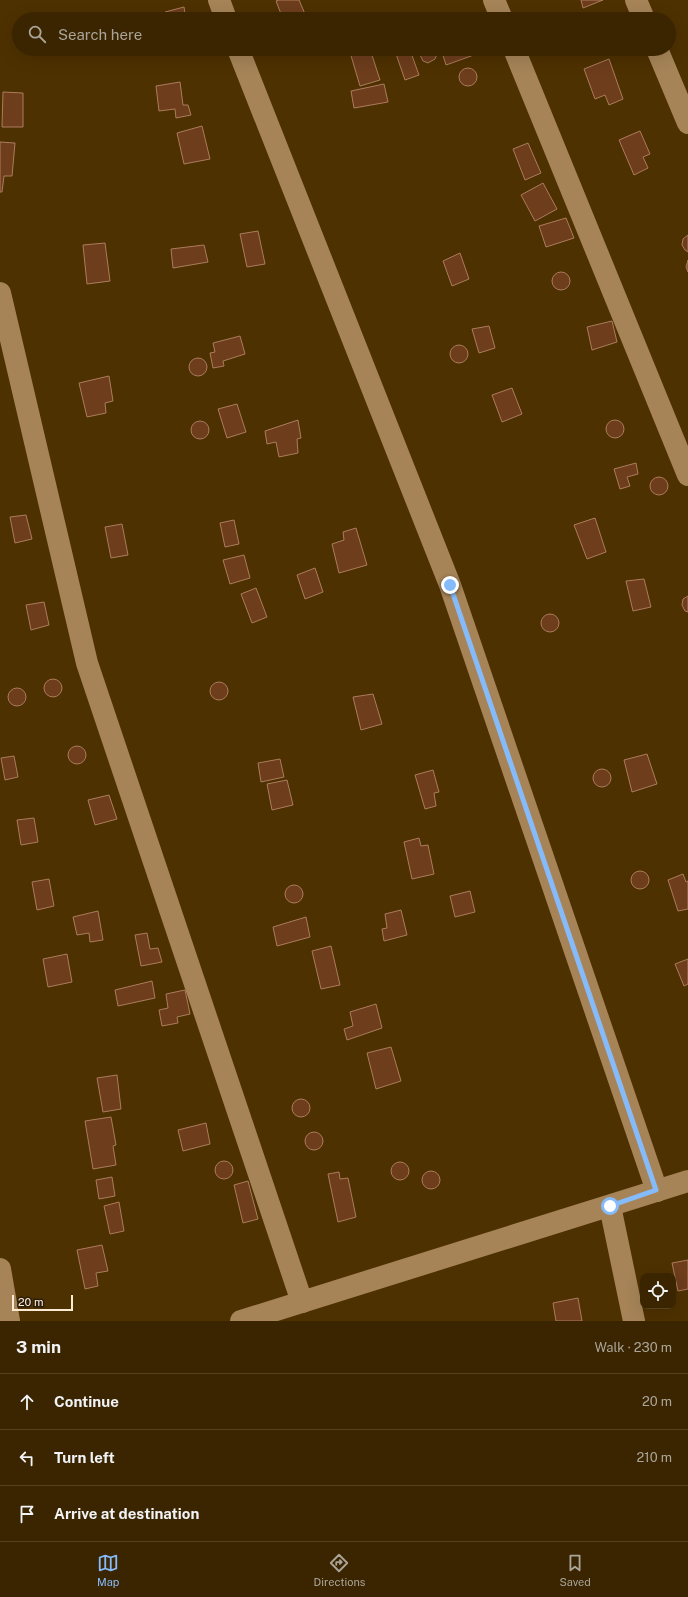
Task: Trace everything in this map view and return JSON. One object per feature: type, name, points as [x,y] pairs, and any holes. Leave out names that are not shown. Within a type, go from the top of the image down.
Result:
[{"type":"street","points":[[219,0],[223,12]]},
{"type":"street","points":[[494,0],[499,12]]},
{"type":"street","points":[[636,0],[641,12]]},
{"type":"street","points":[[241,56],[450,585],[656,1190]]},
{"type":"street","points":[[517,56],[688,476]]},
{"type":"street","points":[[660,56],[688,123]]},
{"type":"street","points":[[0,293],[87,663],[302,1302]]},
{"type":"street","points":[[241,1321],[688,1181]]},
{"type":"street","points":[[610,1206],[634,1321]]},
{"type":"street","points":[[0,1269],[9,1321]]},
{"type":"building","points":[[299,0],[304,12],[280,12],[276,1]]},
{"type":"building","points":[[581,0],[603,0],[583,8]]},
{"type":"building","points":[[184,7],[185,12],[165,12]]},
{"type":"building","points":[[351,56],[372,56],[380,80],[360,86]]},
{"type":"building","points":[[397,56],[412,56],[419,75],[405,80]]},
{"type":"building","points":[[420,56],[436,56],[435,59],[428,63],[423,61]]},
{"type":"building","points":[[443,56],[471,56],[446,65]]},
{"type":"building","points":[[609,59],[623,99],[609,105],[605,95],[595,99],[584,69]]},
{"type":"building","points":[[468,68],[474,71],[477,77],[474,83],[468,86],[462,83],[459,77],[462,71]]},
{"type":"building","points":[[180,82],[183,105],[188,105],[191,115],[176,118],[175,109],[159,111],[156,86]]},
{"type":"building","points":[[384,84],[388,102],[354,108],[351,91]]},
{"type":"building","points":[[3,92],[23,93],[23,127],[2,127]]},
{"type":"building","points":[[202,126],[210,159],[184,164],[177,133]]},
{"type":"building","points":[[640,131],[650,154],[643,157],[648,168],[634,175],[619,140]]},
{"type":"building","points":[[0,142],[15,143],[12,176],[4,176],[2,192],[0,192]]},
{"type":"building","points":[[528,143],[541,173],[525,180],[513,149]]},
{"type":"building","points":[[543,183],[557,209],[535,221],[521,195]]},
{"type":"building","points":[[566,218],[574,238],[546,247],[539,226]]},
{"type":"building","points":[[258,231],[265,264],[247,267],[240,234]]},
{"type":"building","points":[[688,235],[688,252],[682,245],[683,239]]},
{"type":"building","points":[[105,243],[110,281],[87,284],[83,245]]},
{"type":"building","points":[[204,245],[208,262],[173,268],[171,249]]},
{"type":"building","points":[[460,253],[469,279],[452,286],[443,261]]},
{"type":"building","points":[[688,260],[688,272],[686,267]]},
{"type":"building","points":[[561,272],[567,275],[570,281],[567,287],[561,290],[555,287],[552,281],[555,275]]},
{"type":"building","points":[[612,321],[617,342],[592,350],[587,327]]},
{"type":"building","points":[[489,326],[495,348],[479,353],[472,329]]},
{"type":"building","points":[[240,336],[245,354],[223,361],[224,366],[213,368],[210,353],[215,352],[213,343]]},
{"type":"building","points":[[459,345],[465,348],[468,354],[465,360],[459,363],[453,360],[450,354],[453,348]]},
{"type":"building","points":[[198,358],[204,361],[207,367],[204,373],[198,376],[192,373],[189,367],[192,361]]},
{"type":"building","points":[[109,376],[113,401],[105,403],[106,413],[87,417],[79,383]]},
{"type":"building","points":[[512,388],[522,414],[502,422],[492,395]]},
{"type":"building","points":[[237,404],[246,432],[227,438],[218,409]]},
{"type":"building","points":[[298,420],[301,438],[297,439],[298,453],[279,457],[276,442],[267,444],[265,431]]},
{"type":"building","points":[[615,420],[621,423],[624,429],[621,435],[615,438],[609,435],[606,429],[609,423]]},
{"type":"building","points":[[200,421],[206,424],[209,430],[206,436],[200,439],[194,436],[191,430],[194,424]]},
{"type":"building","points":[[636,463],[638,474],[627,477],[630,486],[620,489],[614,469]]},
{"type":"building","points":[[659,477],[665,480],[668,486],[665,492],[659,495],[653,492],[650,486],[653,480]]},
{"type":"building","points":[[26,515],[32,539],[15,543],[10,517]]},
{"type":"building","points":[[595,518],[606,552],[587,559],[574,525]]},
{"type":"building","points":[[234,520],[239,544],[225,547],[220,523]]},
{"type":"building","points":[[122,524],[128,555],[111,558],[105,527]]},
{"type":"building","points":[[356,528],[367,565],[339,573],[332,544],[344,540],[343,532]]},
{"type":"building","points":[[244,555],[250,578],[230,584],[223,560]]},
{"type":"building","points":[[315,568],[323,592],[305,599],[297,575]]},
{"type":"building","points":[[644,579],[651,607],[633,611],[626,581]]},
{"type":"building","points":[[256,588],[267,617],[252,623],[241,594]]},
{"type":"building","points":[[688,596],[688,612],[685,611],[682,605],[683,599]]},
{"type":"building","points":[[44,602],[49,625],[31,630],[26,605]]},
{"type":"building","points":[[550,614],[556,617],[559,623],[556,629],[550,632],[544,629],[541,623],[544,617]]},
{"type":"building","points":[[53,679],[59,682],[62,688],[59,694],[53,697],[47,694],[44,688],[47,682]]},
{"type":"building","points":[[219,682],[225,685],[228,691],[225,697],[219,700],[213,697],[210,691],[213,685]]},
{"type":"building","points":[[17,688],[23,691],[26,697],[23,703],[17,706],[11,703],[8,697],[11,691]]},
{"type":"building","points":[[373,694],[382,724],[361,730],[353,697]]},
{"type":"building","points":[[77,746],[83,749],[86,755],[83,761],[77,764],[71,761],[68,755],[71,749]]},
{"type":"building","points":[[647,754],[657,784],[632,792],[624,760]]},
{"type":"building","points":[[14,756],[18,777],[5,780],[1,758]]},
{"type":"building","points":[[280,759],[284,777],[261,782],[258,763]]},
{"type":"building","points":[[602,769],[608,772],[611,778],[608,784],[602,787],[596,784],[593,778],[596,772]]},
{"type":"building","points":[[433,770],[439,792],[434,793],[436,806],[425,809],[415,775]]},
{"type":"building","points":[[287,780],[293,805],[272,810],[267,784]]},
{"type":"building","points":[[109,795],[117,819],[95,825],[88,800]]},
{"type":"building","points":[[34,818],[38,842],[21,845],[17,820]]},
{"type":"building","points":[[419,838],[421,846],[428,845],[434,874],[412,879],[404,842]]},
{"type":"building","points":[[640,871],[646,874],[649,880],[646,886],[640,889],[634,886],[631,880],[634,874]]},
{"type":"building","points":[[683,874],[686,882],[688,881],[688,909],[678,911],[668,880]]},
{"type":"building","points":[[49,879],[54,906],[37,910],[32,882]]},
{"type":"building","points":[[294,885],[300,888],[303,894],[300,900],[294,903],[288,900],[285,894],[288,888]]},
{"type":"building","points":[[470,891],[475,912],[455,917],[450,896]]},
{"type":"building","points":[[401,910],[407,935],[384,941],[382,929],[387,928],[385,914]]},
{"type":"building","points":[[98,911],[103,940],[90,942],[89,933],[77,935],[73,917]]},
{"type":"building","points":[[306,917],[310,937],[277,946],[273,927]]},
{"type":"building","points":[[147,933],[150,949],[158,948],[162,962],[141,966],[135,935]]},
{"type":"building","points":[[331,946],[340,985],[321,989],[312,951]]},
{"type":"building","points":[[67,954],[72,982],[48,987],[43,959]]},
{"type":"building","points":[[688,959],[688,984],[684,986],[675,964]]},
{"type":"building","points":[[152,981],[155,998],[118,1006],[115,990]]},
{"type":"building","points":[[185,990],[190,1014],[177,1017],[178,1023],[162,1026],[159,1010],[168,1008],[166,994]]},
{"type":"building","points":[[376,1004],[382,1028],[347,1040],[344,1029],[353,1026],[350,1012]]},
{"type":"building","points":[[391,1047],[401,1081],[376,1089],[367,1053]]},
{"type":"building","points":[[117,1075],[121,1109],[103,1112],[97,1078]]},
{"type":"building","points":[[301,1099],[307,1102],[310,1108],[307,1114],[301,1117],[295,1114],[292,1108],[295,1102]]},
{"type":"building","points":[[111,1117],[116,1145],[113,1146],[116,1165],[93,1169],[85,1121]]},
{"type":"building","points":[[206,1123],[210,1144],[183,1151],[178,1130]]},
{"type":"building","points":[[314,1132],[320,1135],[323,1141],[320,1147],[314,1150],[308,1147],[305,1141],[308,1135]]},
{"type":"building","points":[[224,1161],[230,1164],[233,1170],[230,1176],[224,1179],[218,1176],[215,1170],[218,1164]]},
{"type":"building","points":[[400,1162],[406,1165],[409,1171],[406,1177],[400,1180],[394,1177],[391,1171],[394,1165]]},
{"type":"building","points":[[431,1171],[437,1174],[440,1180],[437,1186],[431,1189],[425,1186],[422,1180],[425,1174]]},
{"type":"building","points":[[339,1172],[340,1179],[348,1178],[356,1217],[338,1222],[328,1174]]},
{"type":"building","points":[[112,1177],[115,1196],[99,1199],[96,1180]]},
{"type":"building","points":[[248,1181],[258,1219],[243,1223],[234,1185]]},
{"type":"building","points":[[119,1202],[124,1231],[110,1234],[104,1206]]},
{"type":"building","points":[[102,1245],[108,1271],[96,1273],[98,1286],[85,1289],[77,1250]]},
{"type":"building","points":[[688,1260],[688,1289],[678,1291],[676,1273],[674,1273],[672,1263]]},
{"type":"building","points":[[578,1298],[582,1321],[556,1321],[553,1303]]},
{"type":"route","points":[[450,585],[656,1190],[610,1206]]}]
